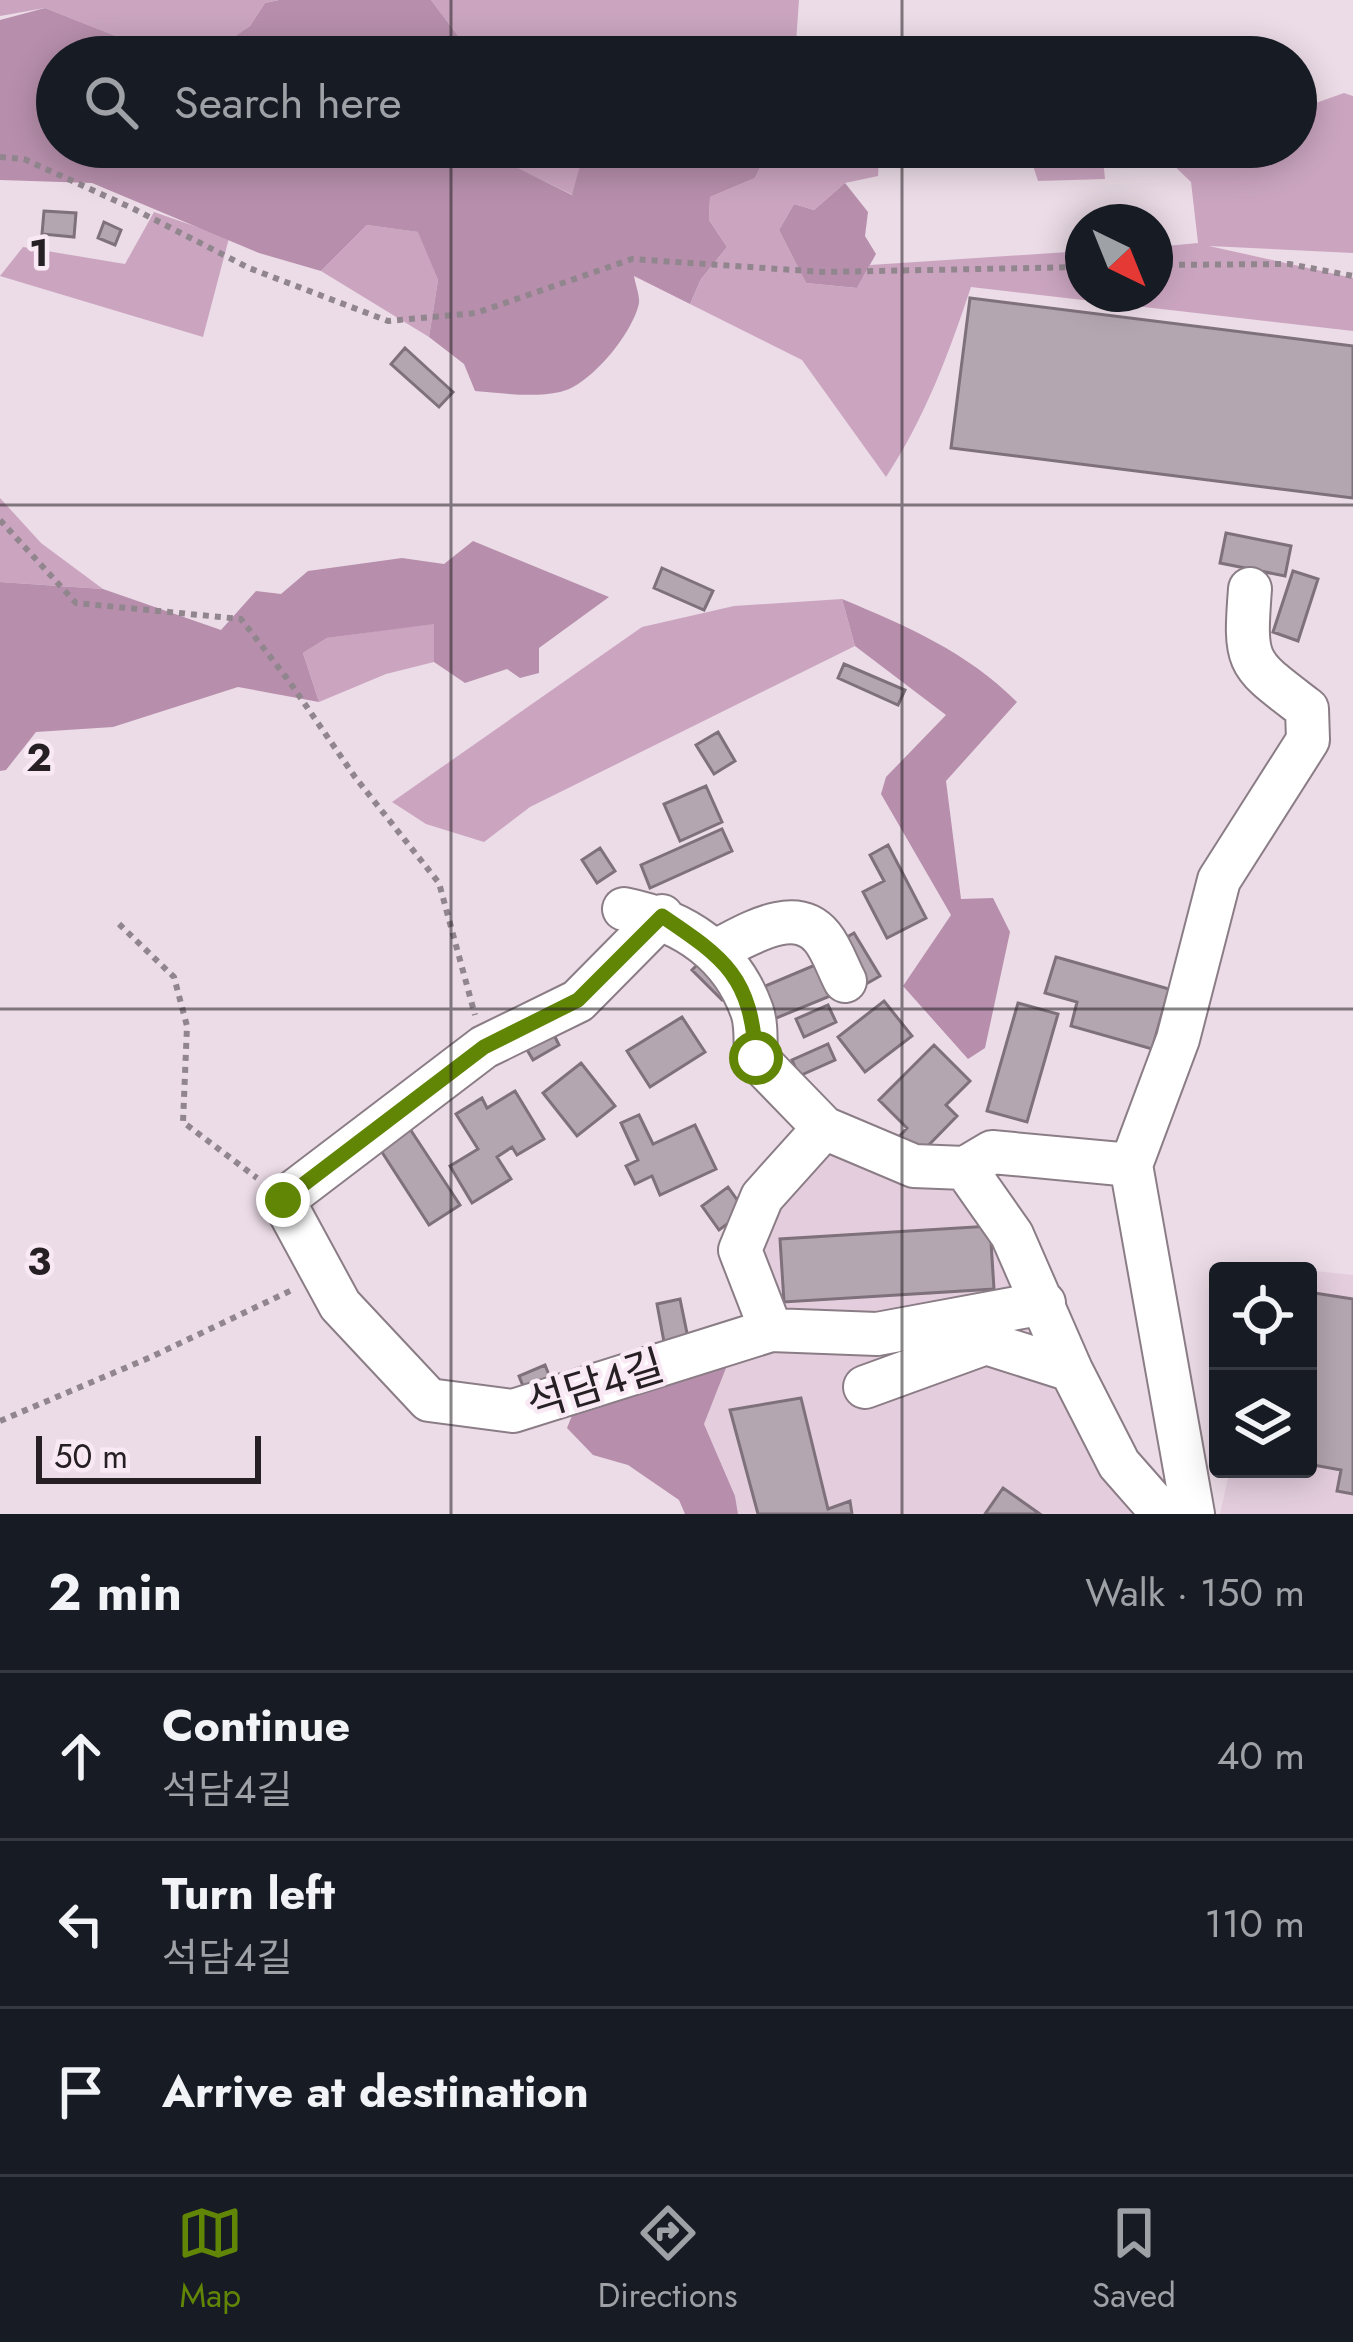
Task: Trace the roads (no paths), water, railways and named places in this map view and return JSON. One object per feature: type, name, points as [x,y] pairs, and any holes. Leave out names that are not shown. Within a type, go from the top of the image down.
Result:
[{"type":"street","points":[[1193,1514],[1131,1165],[1178,1039],[1219,880],[1307,740],[1307,709],[1255,669],[1246,643],[1250,589]]},
{"type":"street","name":"석담4길","points":[[715,952],[643,912],[578,1000],[484,1047],[283,1200],[340,1305],[429,1400],[513,1411],[770,1330],[878,1334],[1044,1303]]},
{"type":"street","points":[[845,982],[822,936],[804,924],[778,922],[715,952],[732,971],[754,1014],[756,1058],[824,1129],[914,1166],[965,1168],[992,1152],[1131,1165]]},
{"type":"street","points":[[770,1330],[740,1250],[762,1197],[824,1129]]},
{"type":"street","points":[[965,1168],[1012,1235],[1071,1370],[1119,1464],[1163,1514]]},
{"type":"street","points":[[866,1387],[986,1343],[1071,1370]]}]
